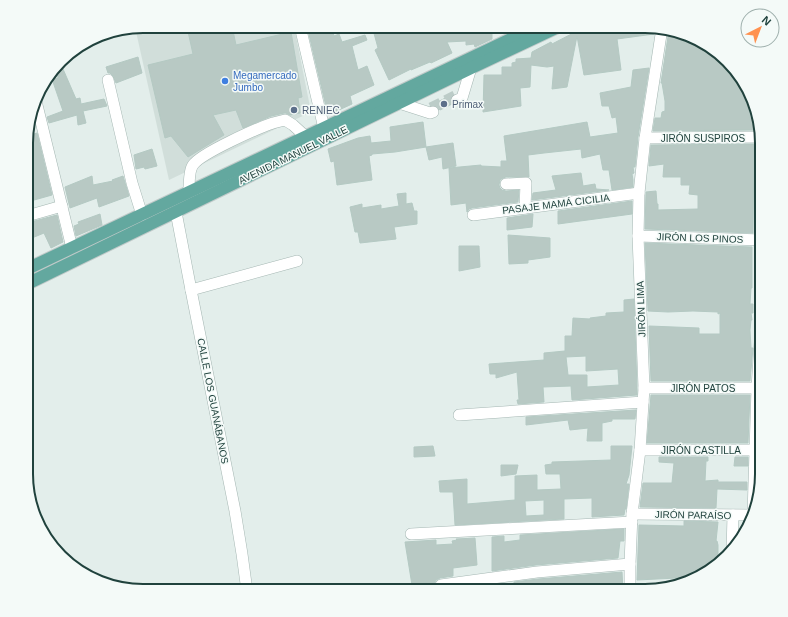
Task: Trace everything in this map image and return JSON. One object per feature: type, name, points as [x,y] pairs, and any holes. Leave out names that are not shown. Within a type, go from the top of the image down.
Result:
[{"type":"main road","name":"AVENIDA MANUEL VALLE","points":[[33,281],[176,212],[325,133],[524,33]]},
{"type":"main road","name":"AVENIDA MANUEL VALLE","points":[[33,267],[305,136],[325,133],[399,103],[545,33]]},
{"type":"street","points":[[302,33],[325,133]]},
{"type":"street","name":"JIRÓN LIMA","points":[[630,584],[632,518],[640,450],[644,388],[638,236],[639,193],[645,138],[661,34]]},
{"type":"street","points":[[458,95],[471,68]]},
{"type":"street","points":[[108,80],[132,183],[142,214]]},
{"type":"street","points":[[399,103],[429,110]]},
{"type":"street","points":[[38,110],[72,248]]},
{"type":"street","points":[[188,192],[192,166],[194,163],[227,143],[273,123],[285,120],[305,136]]},
{"type":"street","name":"JIRÓN SUSPIROS","points":[[645,138],[755,137]]},
{"type":"street","points":[[506,184],[526,183],[525,208]]},
{"type":"street","name":"PASAJE MAMÁ CICILIA","points":[[473,215],[639,193]]},
{"type":"street","points":[[33,214],[62,206]]},
{"type":"street","name":"CALLE LOS GUANÁBANOS","points":[[176,212],[235,511],[246,584]]},
{"type":"street","name":"JIRÓN LOS PINOS","points":[[638,236],[755,240]]},
{"type":"street","points":[[191,290],[297,261]]},
{"type":"street","name":"JIRÓN PATOS","points":[[644,388],[755,388]]},
{"type":"street","points":[[459,415],[643,402]]},
{"type":"street","name":"JIRÓN CASTILLA","points":[[640,450],[755,450]]},
{"type":"street","points":[[732,540],[733,515]]},
{"type":"street","name":"JIRÓN PARAÍSO","points":[[411,534],[632,518],[747,515]]},
{"type":"street","points":[[449,584],[537,572],[630,564]]},
{"type":"shaded area","points":[[136,33],[295,33],[311,112],[169,180]]},
{"type":"building","name":"Megamercado Jumbo","points":[[188,33],[233,33],[236,45],[291,33],[302,97],[298,98],[300,113],[290,115],[284,113],[271,116],[243,128],[236,110],[213,115],[224,135],[188,157],[171,136],[165,138],[148,65],[193,54]]},
{"type":"building","points":[[309,33],[333,33],[334,36],[339,34],[342,42],[365,35],[367,40],[352,46],[358,70],[367,66],[374,85],[350,96],[352,104],[328,115]]},
{"type":"building","points":[[374,33],[492,33],[492,39],[475,47],[474,44],[466,45],[466,41],[447,42],[452,53],[431,63],[430,62],[411,69],[389,80],[375,50],[378,48]]},
{"type":"building","points":[[573,33],[654,33],[617,39],[621,70],[584,75],[577,36],[567,87],[552,89],[554,66],[547,67],[531,65],[530,87],[520,88],[521,106],[483,112],[484,75],[502,75],[502,67],[512,67],[512,63],[516,62],[516,59],[531,58],[532,52],[551,42],[552,44]]},
{"type":"building","points":[[668,36],[694,44],[717,60],[736,82],[747,101],[754,130],[653,131],[655,118],[661,118],[662,112],[665,111],[665,101],[661,83]]},
{"type":"building","points":[[138,57],[142,73],[116,83],[113,76],[108,73],[106,67]]},
{"type":"building","points":[[649,68],[638,137],[635,167],[633,167],[634,173],[632,174],[633,187],[612,190],[609,170],[603,170],[600,154],[582,158],[581,149],[528,155],[529,177],[506,177],[500,180],[499,185],[502,190],[519,190],[518,202],[472,208],[467,212],[466,203],[451,205],[449,168],[481,165],[501,167],[501,161],[507,161],[504,136],[587,122],[590,137],[618,133],[616,117],[612,118],[609,106],[602,106],[600,93],[631,87],[633,70]]},
{"type":"building","points":[[63,69],[76,99],[80,98],[81,104],[104,99],[107,106],[83,111],[86,123],[78,125],[77,115],[49,123],[47,117],[63,111],[53,81],[54,79],[58,78],[57,74]]},
{"type":"building","points":[[453,94],[450,99],[452,104],[440,110],[435,105],[430,106]]},
{"type":"building","points":[[423,122],[426,147],[372,154],[369,156],[372,180],[337,185],[334,161],[331,162],[328,149],[358,138],[370,136],[371,143],[391,141],[390,127]]},
{"type":"building","points":[[37,133],[52,195],[33,200],[33,143],[34,134]]},
{"type":"building","points":[[453,143],[456,166],[443,169],[442,157],[429,160],[426,147]]},
{"type":"building","points":[[754,144],[753,233],[645,229],[646,192],[656,191],[658,210],[698,209],[698,195],[689,194],[690,185],[681,185],[681,177],[663,177],[664,164],[649,166],[651,145]]},
{"type":"building","points":[[152,149],[157,166],[145,169],[144,167],[136,169],[134,155]]},
{"type":"building","points":[[581,173],[583,186],[595,184],[596,189],[609,190],[532,200],[533,193],[556,190],[552,176]]},
{"type":"building","points":[[92,176],[93,185],[113,181],[112,180],[123,176],[129,196],[99,207],[97,198],[70,208],[65,187]]},
{"type":"building","points":[[406,193],[406,204],[412,203],[414,211],[417,211],[417,224],[394,227],[396,239],[360,243],[358,232],[355,232],[350,207],[362,204],[362,208],[381,205],[381,209],[399,206],[397,194]]},
{"type":"building","points":[[632,201],[632,214],[558,224],[558,211]]},
{"type":"building","points":[[100,214],[102,225],[76,236],[74,226],[79,224],[78,222]]},
{"type":"building","points":[[533,214],[532,227],[507,230],[507,218]]},
{"type":"building","points":[[57,215],[63,242],[51,248],[44,233],[33,238],[33,221]]},
{"type":"building","points":[[508,235],[550,238],[550,257],[528,260],[528,263],[509,264]]},
{"type":"building","points":[[645,243],[752,247],[752,288],[750,304],[753,304],[753,313],[751,313],[752,320],[750,330],[751,348],[753,348],[750,381],[651,381],[649,326],[699,328],[699,334],[720,334],[720,313],[693,311],[648,311]]},
{"type":"building","points":[[459,246],[479,246],[480,267],[459,271]]},
{"type":"building","points":[[634,299],[637,395],[572,400],[571,386],[543,387],[544,402],[518,404],[517,372],[496,378],[496,374],[490,374],[489,364],[544,360],[544,353],[565,351],[565,336],[572,336],[573,318],[590,319],[606,316],[606,313],[624,312],[624,300]],"holes":[[[586,356],[586,371],[618,369],[619,385],[587,387],[587,375],[568,375],[566,357]]]},
{"type":"building","points":[[651,395],[750,395],[748,443],[647,443]]},
{"type":"building","points":[[636,410],[635,419],[612,419],[612,421],[602,423],[602,441],[587,441],[588,428],[570,430],[568,420],[526,425],[526,417]]},
{"type":"building","points":[[433,446],[435,456],[414,457],[414,447]]},
{"type":"building","points":[[611,446],[632,446],[629,475],[626,484],[629,484],[624,515],[592,517],[592,498],[564,499],[564,519],[455,525],[453,492],[440,492],[439,481],[467,479],[467,504],[515,500],[515,476],[537,475],[537,490],[561,489],[560,474],[546,474],[545,465],[552,464],[552,462],[611,460]],"holes":[[[544,500],[544,515],[526,516],[525,501]]]},
{"type":"building","points":[[659,457],[708,457],[708,461],[706,461],[705,481],[718,480],[718,482],[747,482],[747,490],[717,489],[716,508],[640,507],[643,483],[672,483],[674,463],[659,462]]},
{"type":"building","points":[[735,457],[748,457],[748,466],[734,466]]},
{"type":"building","points":[[501,465],[518,465],[516,474],[501,476]]},
{"type":"building","points":[[684,521],[718,522],[716,541],[718,545],[718,556],[694,573],[687,576],[681,578],[637,580],[639,525],[684,526]]},
{"type":"building","points":[[624,529],[624,541],[620,541],[618,558],[536,565],[492,571],[492,537],[504,536],[504,542],[520,540],[520,535]]},
{"type":"building","points":[[475,538],[477,565],[453,568],[453,576],[440,578],[436,580],[434,584],[412,584],[405,542],[436,540],[436,545],[453,544],[452,541],[457,540],[456,539]]},
{"type":"building","points":[[622,572],[623,584],[514,584],[514,582]]},
{"type":"tunnel","points":[[431,108],[455,96]]},
{"type":"place","name":"Megamercado Jumbo","points":[[225,81]]},
{"type":"place","name":"Primax","points":[[444,104]]},
{"type":"place","name":"RENIEC","points":[[294,110]]}]
